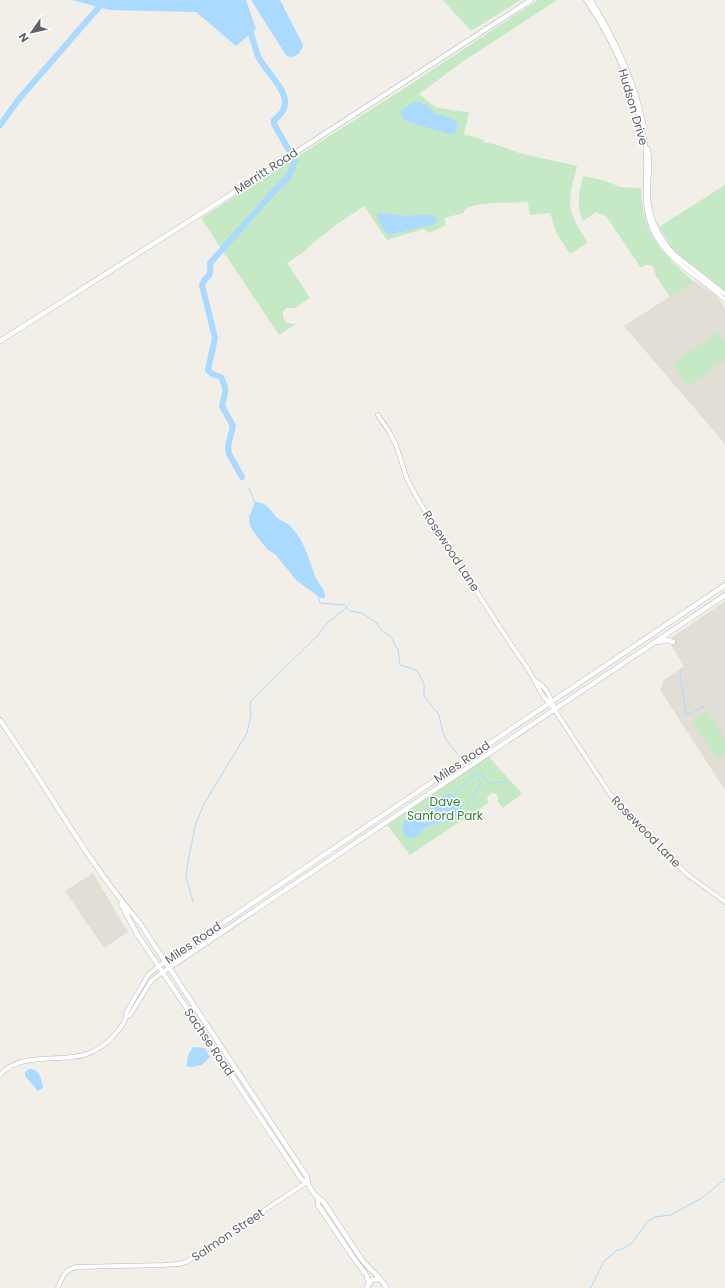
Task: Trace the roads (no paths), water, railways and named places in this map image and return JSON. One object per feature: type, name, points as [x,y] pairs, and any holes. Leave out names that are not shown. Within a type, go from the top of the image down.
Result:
[{"type":"main road","name":"Merritt Road","points":[[0,341],[531,0]]},
{"type":"main road","name":"Miles Road","points":[[159,966],[725,585]]},
{"type":"main road","name":"Miles Road","points":[[163,972],[725,595]]},
{"type":"main road","points":[[651,645],[663,640],[673,642]]},
{"type":"main road","name":"Sachse Road","points":[[0,720],[117,897],[137,934],[302,1180],[307,1182]]},
{"type":"main road","points":[[451,769],[456,776]]},
{"type":"main road","points":[[274,888],[279,895]]},
{"type":"main road","name":"Sachse Road","points":[[117,897],[139,922],[307,1177],[307,1182],[318,1198],[323,1201],[368,1268],[385,1283],[386,1288]]},
{"type":"main road","name":"Sachse Road","points":[[318,1198],[318,1205],[367,1276],[368,1282]]},
{"type":"main road","points":[[366,1288],[368,1282],[374,1279],[380,1279]]},
{"type":"street","name":"Hudson Drive","points":[[586,0],[621,62],[634,101],[646,154],[646,206],[654,231],[659,241],[669,254],[725,300]]},
{"type":"street","name":"Hudson Drive","points":[[592,1],[620,53],[639,105],[650,160],[648,198],[650,213],[654,224],[662,239],[674,254],[725,294]]},
{"type":"street","name":"Rosewood Lane","points":[[378,415],[396,445],[407,479],[420,503],[510,645],[536,681],[542,685],[550,702],[603,783],[625,813],[688,875],[725,902]]},
{"type":"street","points":[[0,1075],[4,1070],[14,1064],[28,1060],[63,1058],[85,1054],[103,1046],[111,1040],[119,1030],[127,1012],[148,975],[159,966]]},
{"type":"street","points":[[126,1017],[130,1016],[151,980],[163,972]]},
{"type":"street","name":"Salmon Street","points":[[58,1288],[63,1275],[68,1270],[76,1267],[163,1265],[186,1262],[307,1182]]},
{"type":"water","points":[[72,0],[246,0],[256,29],[236,46],[196,12],[109,10]]},
{"type":"water","points":[[251,0],[280,0],[303,45],[298,54],[292,57],[286,55]]},
{"type":"water","points":[[419,102],[427,105],[435,114],[453,119],[458,123],[456,132],[451,135],[407,121],[401,116],[401,111],[412,103]]},
{"type":"water","points":[[377,214],[407,216],[428,214],[436,218],[436,222],[434,224],[390,235],[380,223]]},
{"type":"water","points":[[255,502],[265,504],[276,517],[289,525],[296,532],[306,550],[316,579],[323,589],[325,598],[321,598],[297,581],[275,554],[268,550],[258,538],[250,526],[249,517]]},
{"type":"water","points":[[449,794],[453,795],[461,807],[461,812],[457,817],[452,820],[436,823],[425,828],[413,839],[405,836],[402,828],[406,820],[412,816],[423,814],[430,810]]},
{"type":"water","points":[[193,1047],[205,1048],[210,1057],[202,1065],[187,1067],[188,1057]]},
{"type":"water","points":[[29,1069],[38,1072],[41,1078],[43,1088],[38,1091],[25,1076],[25,1072]]},
{"type":"waterway","points":[[0,125],[19,99],[105,0]]},
{"type":"waterway","points":[[242,477],[229,454],[228,446],[233,426],[222,406],[225,386],[221,377],[212,374],[208,370],[215,338],[202,285],[209,275],[210,263],[277,188],[288,178],[295,161],[274,124],[274,120],[282,112],[285,104],[284,96],[275,80],[262,64],[248,27]]},
{"type":"waterway","points":[[249,488],[255,503]]},
{"type":"waterway","points":[[193,902],[186,876],[196,823],[204,804],[247,733],[251,715],[250,704],[252,700],[319,634],[325,625],[347,607],[344,605],[320,603],[318,595]]},
{"type":"waterway","points":[[347,608],[350,611],[362,613],[377,623],[381,630],[391,637],[398,650],[400,665],[416,670],[419,673],[424,684],[424,696],[439,715],[443,733],[447,741],[460,757]]},
{"type":"waterway","points":[[682,669],[680,674],[686,716],[704,707]]},
{"type":"waterway","points":[[454,796],[459,787],[475,775],[471,772]]},
{"type":"waterway","points":[[475,775],[481,772],[489,783],[507,782]]},
{"type":"waterway","points":[[467,804],[481,784],[478,778]]},
{"type":"waterway","points":[[589,1288],[591,1287],[604,1261],[616,1251],[632,1243],[647,1222],[655,1217],[671,1215],[702,1198],[725,1179]]},
{"type":"park label","name":"Dave Sanford Park","points":[[445,809]]}]
